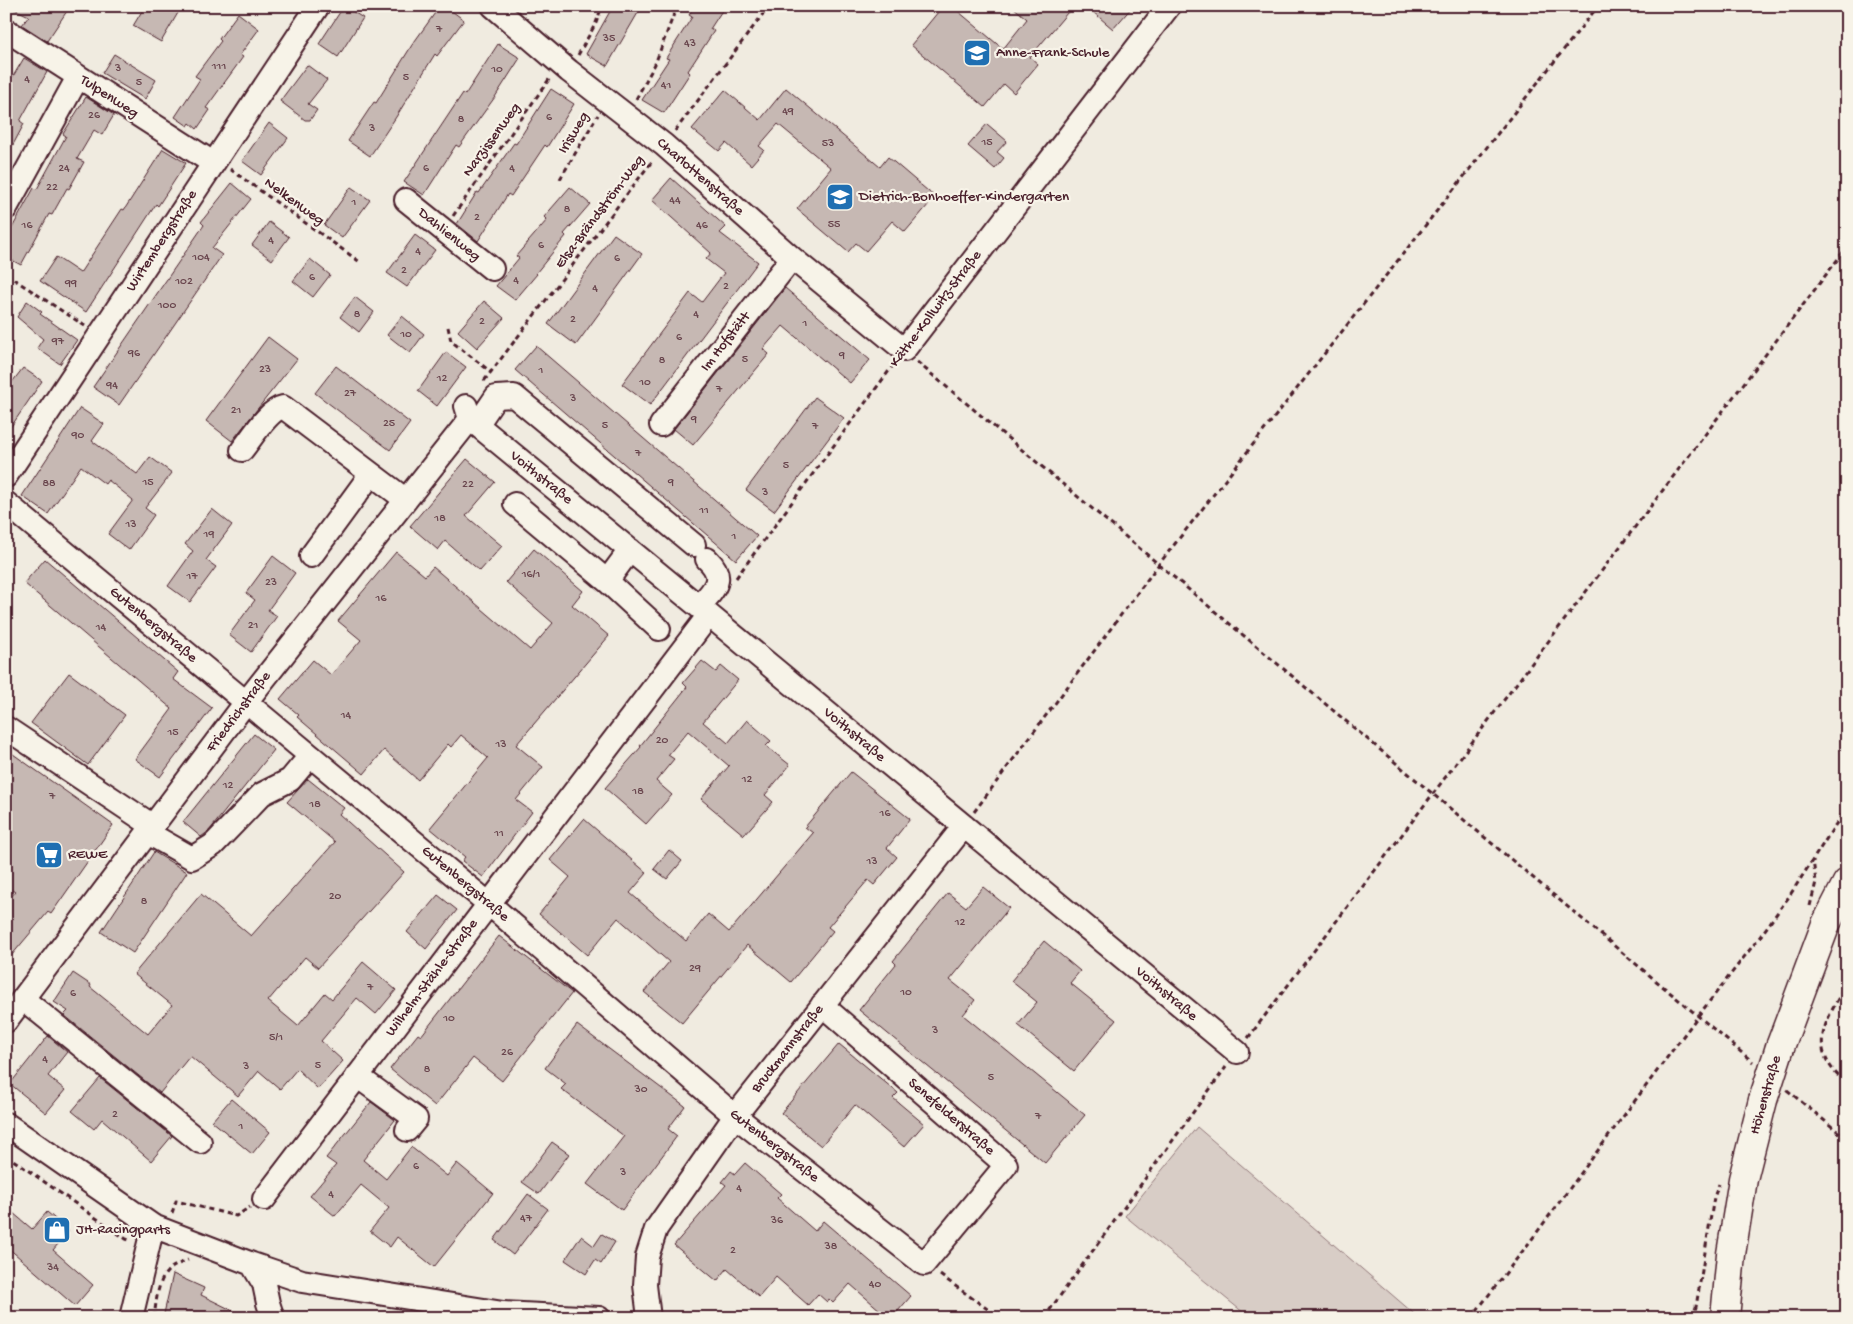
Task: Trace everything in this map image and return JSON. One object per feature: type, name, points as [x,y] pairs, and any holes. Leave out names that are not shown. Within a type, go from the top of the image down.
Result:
[{"type":"main road","name":"Höhenstraße","points":[[1724,1316],[1731,1254],[1743,1179],[1763,1100],[1780,1047],[1826,924],[1847,883]]},
{"type":"street","name":"Wirtembergstraße","points":[[6,476],[318,6]]},
{"type":"street","name":"Charlottenstraße","points":[[493,6],[565,67],[664,145],[792,258],[904,350]]},
{"type":"street","name":"Käthe-Kollwitz-Straße","points":[[904,350],[1169,6]]},
{"type":"street","name":"Tulpenweg","points":[[6,30],[78,78],[215,161]]},
{"type":"street","points":[[6,208],[78,78]]},
{"type":"street","name":"Dahlienweg","points":[[406,200],[492,269]]},
{"type":"street","name":"Im Hofstätt","points":[[661,425],[792,258]]},
{"type":"street","name":"Friedrichstraße","points":[[6,1021],[246,702],[471,416],[496,397],[514,396],[700,552]]},
{"type":"street","points":[[242,450],[268,416],[278,408],[283,407],[406,500]]},
{"type":"street","name":"Voithstraße","points":[[471,416],[630,550],[1237,1052]]},
{"type":"street","points":[[311,556],[371,474]]},
{"type":"street","name":"Gutenbergstraße","points":[[6,503],[489,904],[735,1116],[924,1264]]},
{"type":"street","points":[[515,504],[608,581],[658,629]]},
{"type":"street","points":[[608,581],[630,550]]},
{"type":"street","name":"Wilhelm-Stähle-Straße","points":[[264,1199],[489,904],[704,610],[715,589],[718,577],[714,566],[700,552]]},
{"type":"street","points":[[6,728],[192,858],[213,845],[262,794],[290,780],[310,756]]},
{"type":"street","name":"Bruckmannstraße","points":[[649,1318],[645,1285],[647,1257],[656,1229],[735,1116],[964,826]]},
{"type":"street","points":[[23,999],[200,1142]]},
{"type":"street","name":"Senefelderstraße","points":[[822,1005],[1006,1165],[924,1264]]},
{"type":"street","points":[[357,1076],[416,1119],[407,1130]]},
{"type":"street","points":[[6,1124],[152,1226],[252,1264],[311,1283],[502,1313],[598,1318]]},
{"type":"street","points":[[132,1318],[152,1226]]},
{"type":"street","points":[[252,1264],[264,1284],[273,1318]]},
{"type":"path","name":"Narzissenweg","points":[[443,230],[469,191],[565,67],[596,23],[602,6]]},
{"type":"path","points":[[627,116],[655,64],[677,6]]},
{"type":"path","name":"Elsa-Brändström-Weg","points":[[471,416],[491,372],[769,6]]},
{"type":"path","points":[[964,826],[1159,564],[1598,6]]},
{"type":"path","name":"Irisweg","points":[[560,179],[607,99]]},
{"type":"path","name":"Nelkenweg","points":[[215,161],[360,262]]},
{"type":"path","points":[[1433,794],[1847,247]]},
{"type":"path","points":[[6,274],[100,336]]},
{"type":"path","points":[[448,327],[451,341],[491,372]]},
{"type":"path","points":[[904,350],[1698,1016]]},
{"type":"path","name":"Käthe-Kollwitz-Straße","points":[[733,583],[904,350]]},
{"type":"path","points":[[1471,1318],[1788,898],[1847,807]]},
{"type":"path","points":[[1847,982],[1822,1032],[1822,1045],[1830,1068],[1847,1084]]},
{"type":"path","points":[[6,1155],[126,1239],[133,1241]]},
{"type":"path","points":[[172,1214],[176,1201],[236,1216],[264,1199]]},
{"type":"path","points":[[924,1264],[1000,1318]]},
{"type":"path","points":[[154,1318],[163,1279],[174,1266]]},
{"type":"path","points":[[1692,1318],[1696,1307]]},
{"type":"shaded area","points":[[1197,1127],[1419,1318],[1250,1318],[1125,1216]]},
{"type":"building","points":[[8,6],[60,6],[67,11],[47,41],[22,25],[29,16]]},
{"type":"building","points":[[145,6],[182,6],[161,42],[133,26]]},
{"type":"building","points":[[344,6],[363,18],[338,57],[319,44]]},
{"type":"building","points":[[440,6],[445,6],[464,20],[437,56],[435,54],[370,156],[348,141],[374,102],[376,103],[412,45]]},
{"type":"building","points":[[613,6],[642,6],[607,66],[586,54]]},
{"type":"building","points":[[694,6],[725,6],[710,29],[714,31],[664,113],[642,100],[669,59],[666,58],[692,17],[689,15]]},
{"type":"building","name":"Anne-Frank-Schule","points":[[943,6],[952,6],[1003,49],[1027,19],[1012,6],[1073,6],[1030,57],[1038,64],[1014,93],[1004,84],[985,107],[911,45]]},
{"type":"building","points":[[1086,6],[1133,6],[1113,29]]},
{"type":"building","points":[[238,13],[259,29],[240,55],[243,57],[206,108],[210,110],[197,129],[190,123],[188,126],[175,117],[200,79],[195,76],[221,41],[219,39]]},
{"type":"building","points":[[498,44],[520,58],[459,147],[456,145],[424,195],[404,182]]},
{"type":"building","points":[[114,54],[156,80],[145,99],[102,73]]},
{"type":"building","points":[[24,58],[47,72],[20,121],[24,124],[6,158],[6,88]]},
{"type":"building","points":[[307,65],[327,80],[308,104],[317,110],[310,120],[305,120],[280,101]]},
{"type":"building","points":[[786,88],[880,167],[888,157],[935,197],[905,232],[892,221],[866,251],[856,243],[848,252],[797,209],[831,168],[778,124],[759,146],[764,150],[751,165],[726,143],[719,151],[692,129],[725,90],[760,120]]},
{"type":"building","points":[[551,89],[574,104],[547,147],[545,145],[511,196],[508,194],[478,241],[457,224],[477,192],[479,193],[514,143],[516,144]]},
{"type":"building","points":[[86,97],[114,115],[102,135],[94,130],[77,159],[84,162],[52,215],[49,214],[21,265],[6,257],[6,239],[34,188],[37,189],[66,136],[63,134]]},
{"type":"building","points":[[269,123],[288,138],[261,175],[242,161]]},
{"type":"building","points":[[987,124],[1007,141],[997,152],[1004,158],[995,169],[968,146]]},
{"type":"building","points":[[163,149],[186,163],[158,206],[156,204],[86,312],[40,281],[56,257],[80,273],[122,209],[124,210]]},
{"type":"building","points":[[671,178],[726,227],[720,233],[758,262],[650,405],[622,384],[690,293],[702,302],[724,273],[706,259],[711,253],[652,200]]},
{"type":"building","points":[[232,183],[251,199],[212,248],[222,255],[119,405],[93,387],[204,225],[201,222]]},
{"type":"building","points":[[351,187],[370,200],[342,238],[324,225]]},
{"type":"building","points":[[570,187],[590,204],[564,234],[566,236],[515,300],[496,286],[519,258],[516,256],[547,220],[544,217]]},
{"type":"building","points":[[269,222],[289,237],[272,260],[252,245]]},
{"type":"building","points":[[614,234],[642,254],[576,345],[548,324]]},
{"type":"building","points":[[415,235],[435,250],[407,287],[387,273]]},
{"type":"building","points":[[310,259],[330,275],[313,297],[293,281]]},
{"type":"building","points":[[785,288],[870,360],[850,383],[783,326],[763,349],[769,354],[693,445],[674,429]]},
{"type":"building","points":[[355,297],[374,312],[359,332],[340,317]]},
{"type":"building","points":[[27,301],[42,312],[40,314],[77,340],[60,364],[37,348],[43,339],[17,317]]},
{"type":"building","points":[[484,301],[504,318],[477,348],[458,331]]},
{"type":"building","points":[[402,316],[424,334],[410,353],[387,335]]},
{"type":"building","points":[[268,337],[297,359],[232,441],[206,421]]},
{"type":"building","points":[[536,346],[757,536],[736,560],[515,370]]},
{"type":"building","points":[[446,352],[466,367],[437,406],[418,391]]},
{"type":"building","points":[[336,366],[410,423],[390,450],[315,393]]},
{"type":"building","points":[[23,368],[42,381],[6,434],[6,390]]},
{"type":"building","points":[[815,397],[844,418],[774,511],[746,490]]},
{"type":"building","points":[[80,408],[104,424],[92,441],[137,474],[150,457],[172,473],[145,508],[154,515],[129,550],[108,534],[133,500],[108,480],[105,484],[81,466],[48,514],[22,496]]},
{"type":"building","points":[[467,459],[495,482],[466,516],[502,546],[480,571],[445,541],[438,550],[410,526]]},
{"type":"building","points":[[212,509],[232,525],[206,560],[216,567],[190,602],[168,586],[193,551],[185,544]]},
{"type":"building","points":[[534,549],[583,591],[572,605],[609,636],[516,745],[543,767],[516,800],[532,812],[483,877],[462,861],[465,857],[430,828],[488,758],[461,735],[451,747],[448,744],[418,780],[384,750],[364,774],[297,717],[299,715],[280,699],[313,660],[331,675],[361,640],[338,621],[396,552],[425,576],[433,567],[530,650],[553,623],[506,582]]},
{"type":"building","points":[[273,556],[295,573],[268,610],[277,616],[251,652],[229,635],[255,600],[246,593]]},
{"type":"building","points":[[45,559],[178,672],[173,679],[212,708],[160,777],[135,759],[172,709],[24,583]]},
{"type":"building","points":[[702,661],[716,672],[721,666],[738,680],[703,722],[728,743],[747,720],[771,741],[766,746],[790,765],[765,795],[773,802],[744,835],[701,799],[729,766],[688,731],[668,755],[674,759],[656,781],[672,795],[646,824],[605,788],[641,747],[687,687],[683,683]]},
{"type":"building","points":[[69,673],[125,715],[88,765],[31,723]]},
{"type":"building","points":[[254,734],[274,750],[209,831],[201,837],[183,822]]},
{"type":"building","name":"REWE","points":[[6,749],[113,825],[51,914],[48,912],[6,962],[6,903],[15,892],[6,886]]},
{"type":"building","points":[[851,772],[910,819],[887,848],[897,857],[874,885],[868,880],[828,927],[833,931],[791,982],[747,945],[682,1023],[644,992],[669,962],[618,918],[587,955],[539,914],[570,877],[550,860],[584,819],[647,873],[630,893],[686,941],[708,914],[729,932],[813,833],[805,827]]},
{"type":"building","points":[[308,779],[344,808],[339,814],[404,872],[318,968],[305,957],[268,1001],[298,1026],[325,993],[332,999],[363,962],[396,990],[376,1014],[357,998],[321,1041],[343,1061],[318,1089],[297,1069],[280,1089],[259,1071],[238,1096],[190,1056],[160,1093],[64,1015],[68,1011],[54,1002],[73,973],[91,985],[90,987],[148,1034],[172,1005],[134,974],[201,894],[251,936],[335,842],[287,802]]},
{"type":"building","points":[[669,850],[682,861],[667,879],[654,869]]},
{"type":"building","points":[[154,852],[187,872],[133,953],[101,932]]},
{"type":"building","points":[[983,887],[1009,908],[950,980],[975,1000],[963,1015],[1085,1115],[1045,1163],[859,1010],[896,964],[893,961],[948,893],[966,907]]},
{"type":"building","points":[[438,895],[457,910],[426,949],[407,932]]},
{"type":"building","points":[[499,936],[572,993],[502,1081],[473,1058],[435,1106],[390,1069],[418,1034],[421,1036]]},
{"type":"building","points":[[1044,941],[1080,971],[1070,983],[1116,1020],[1074,1071],[1018,1025],[1037,1002],[1011,981]]},
{"type":"building","points":[[577,1025],[685,1106],[668,1129],[677,1136],[622,1210],[587,1184],[624,1136],[561,1089],[566,1084],[545,1068]]},
{"type":"building","points":[[48,1036],[67,1052],[48,1076],[65,1090],[46,1113],[10,1084]]},
{"type":"building","points":[[839,1044],[898,1093],[893,1098],[924,1124],[904,1147],[855,1105],[821,1146],[781,1113]]},
{"type":"building","points":[[100,1078],[172,1136],[151,1161],[102,1119],[94,1129],[72,1111]]},
{"type":"building","points":[[231,1099],[270,1132],[252,1154],[212,1121]]},
{"type":"building","points":[[371,1102],[395,1120],[363,1160],[386,1179],[411,1147],[447,1176],[457,1163],[493,1193],[434,1267],[397,1237],[390,1247],[370,1231],[389,1208],[361,1185],[335,1216],[310,1196],[336,1165],[326,1158]]},
{"type":"building","points":[[552,1142],[569,1154],[539,1194],[522,1182]]},
{"type":"building","points":[[745,1163],[781,1194],[777,1198],[815,1231],[823,1221],[911,1296],[892,1318],[889,1318],[850,1284],[833,1303],[829,1299],[827,1302],[818,1294],[808,1305],[776,1277],[759,1297],[727,1269],[717,1281],[674,1245],[726,1185],[722,1182],[731,1171],[735,1174]]},
{"type":"building","points":[[528,1194],[548,1209],[513,1255],[494,1240]]},
{"type":"building","points":[[6,1207],[32,1229],[47,1212],[69,1231],[53,1250],[93,1285],[75,1306],[6,1246]]},
{"type":"building","points":[[602,1234],[615,1242],[601,1264],[595,1260],[586,1274],[565,1260],[581,1236],[594,1246]]},
{"type":"building","points":[[173,1274],[204,1288],[201,1295],[248,1318],[163,1318]]},
{"type":"place","name":"Anne-Frank-Schule","points":[[977,53]]},
{"type":"place","name":"Dietrich-Bonhoeffer-Kindergarten","points":[[840,197]]},
{"type":"place","name":"REWE","points":[[49,855]]},
{"type":"place","name":"JH-Racingparts","points":[[57,1230]]}]
